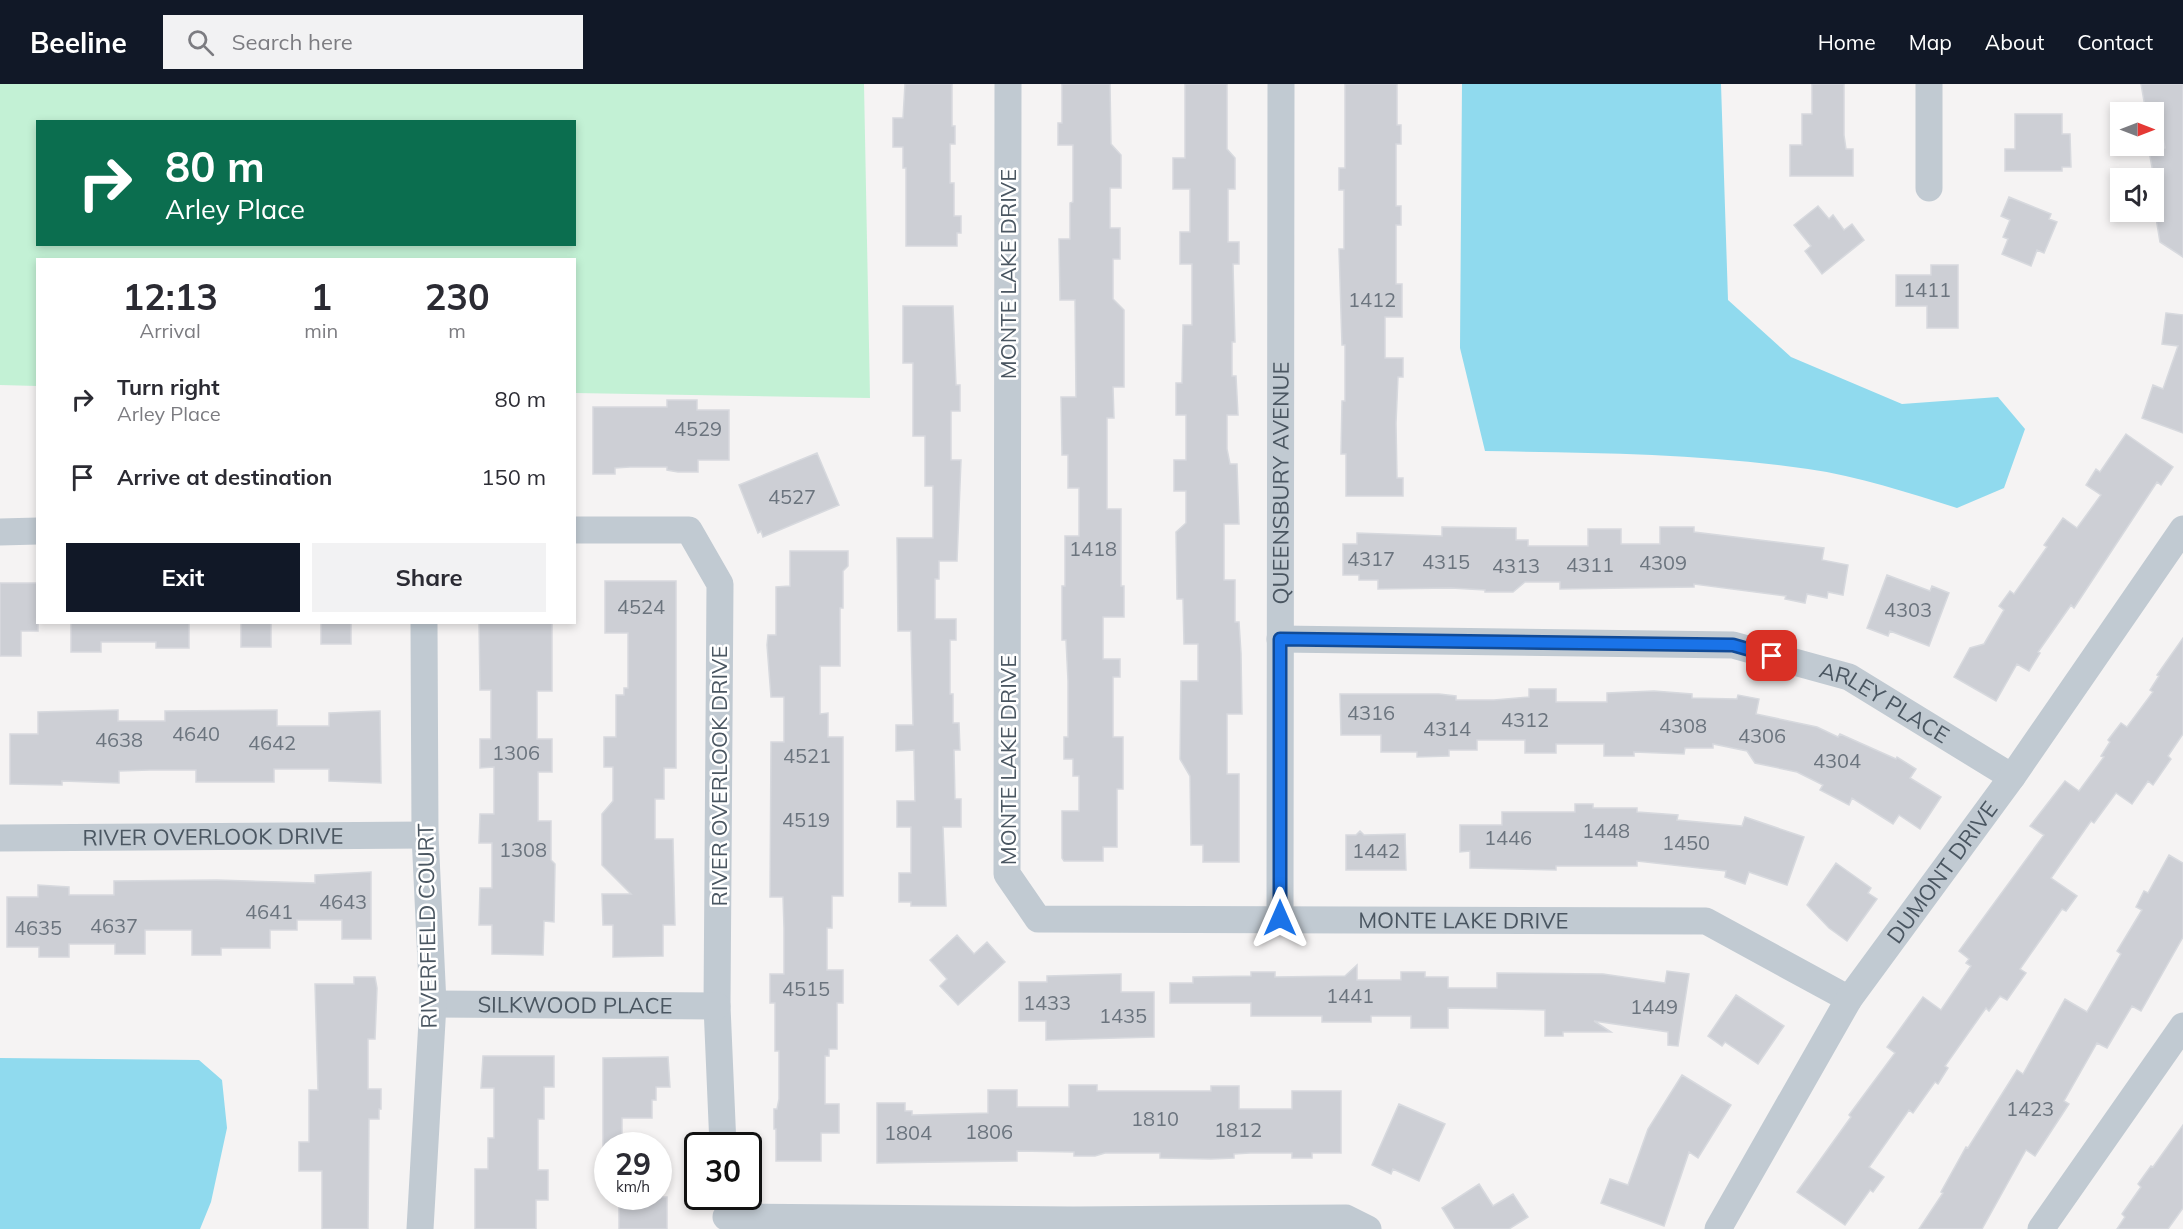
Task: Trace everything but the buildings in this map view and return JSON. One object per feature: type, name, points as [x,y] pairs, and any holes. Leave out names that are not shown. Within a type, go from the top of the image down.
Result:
[{"type":"street","name":"MONTE LAKE DRIVE","points":[[1008,84],[1008,874],[1038,919],[1706,921],[1849,999]]},
{"type":"street","name":"QUEENSBURY AVENUE","points":[[1280,918],[1281,84]]},
{"type":"street","points":[[1929,84],[1929,188]]},
{"type":"street","name":"DUMONT DRIVE","points":[[1718,1229],[1849,999],[2012,777],[2183,529]]},
{"type":"street","name":"RIVER OVERLOOK DRIVE","points":[[576,530],[689,530],[720,584],[717,1006],[722,1132]]},
{"type":"street","points":[[0,532],[36,531]]},
{"type":"street","name":"RIVERFIELD COURT","points":[[420,1229],[432,1004],[425,835],[424,624]]},
{"type":"street","name":"ARLEY PLACE","points":[[1280,639],[1733,645],[1849,677],[2012,777]]},
{"type":"street","name":"RIVER OVERLOOK DRIVE","points":[[0,838],[425,835]]},
{"type":"street","name":"SILKWOOD PLACE","points":[[432,1004],[717,1006]]},
{"type":"street","points":[[2041,1229],[2183,1026]]},
{"type":"street","points":[[726,1214],[1073,1225],[1346,1218],[1368,1229]]},
{"type":"green space","points":[[0,84],[864,84],[870,398],[576,393],[576,258],[36,258],[36,386],[0,385]]},
{"type":"water","points":[[1462,84],[1721,84],[1728,300],[1791,357],[1902,404],[1998,397],[2025,429],[2004,488],[1957,508],[1846,476],[1768,464],[1647,455],[1485,451],[1460,348]]},
{"type":"water","points":[[0,1058],[199,1060],[222,1080],[227,1128],[211,1202],[200,1229],[0,1229]]},
{"type":"route","points":[[1280,918],[1280,639],[1733,645],[1772,656]]}]
